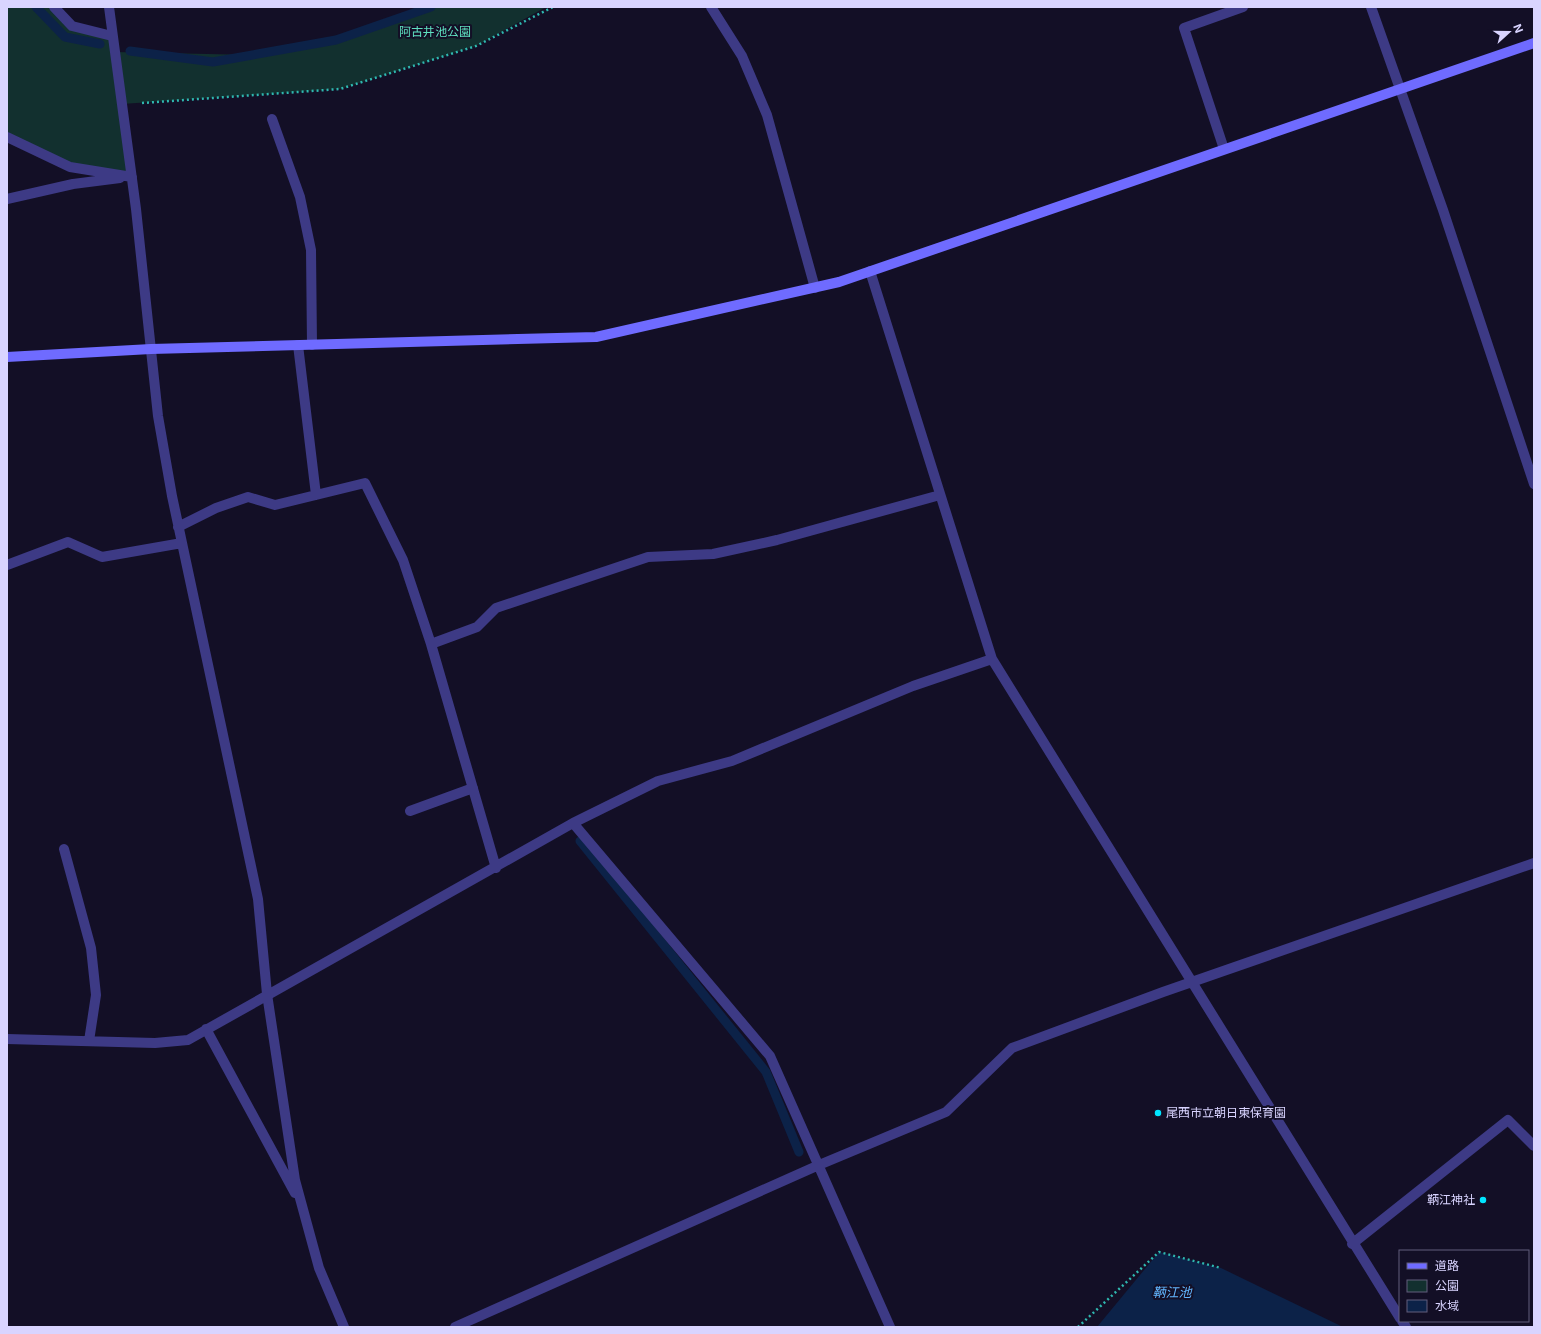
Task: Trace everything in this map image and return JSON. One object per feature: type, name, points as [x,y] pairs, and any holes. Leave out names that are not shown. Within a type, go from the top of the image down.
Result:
[{"type":"street","points":[[54,7],[72,26],[112,36]]},
{"type":"street","points":[[109,7],[132,177],[158,416],[178,527],[258,900],[267,994],[296,1180],[319,1268],[344,1327]]},
{"type":"street","points":[[712,7],[742,56],[767,115],[815,288]]},
{"type":"street","points":[[1224,149],[1184,28],[1243,7]]},
{"type":"street","points":[[1371,7],[1443,210],[1534,484]]},
{"type":"street","points":[[7,357],[151,349],[596,337],[839,282],[1534,43]]},
{"type":"street","points":[[272,119],[300,197],[311,250],[312,345]]},
{"type":"street","points":[[7,138],[70,167],[132,177]]},
{"type":"street","points":[[7,199],[73,184],[132,177]]},
{"type":"street","points":[[870,271],[992,659],[1352,1244],[1399,1316]]},
{"type":"street","points":[[298,345],[316,495]]},
{"type":"street","points":[[178,527],[216,508],[248,497],[275,505],[365,483],[403,560],[431,644],[496,868]]},
{"type":"street","points":[[431,644],[477,627],[496,608],[648,557],[713,554],[777,540],[940,495]]},
{"type":"street","points":[[7,565],[68,542],[102,557],[182,543]]},
{"type":"street","points":[[7,1039],[155,1043],[188,1040],[267,994],[496,868],[573,823],[658,781],[732,761],[913,686],[992,659]]},
{"type":"street","points":[[410,811],[472,788]]},
{"type":"street","points":[[573,823],[770,1056],[890,1327]]},
{"type":"street","points":[[64,849],[91,948],[96,995],[88,1041]]},
{"type":"street","points":[[455,1327],[819,1164],[946,1112],[1012,1048],[1192,982],[1534,863]]},
{"type":"street","points":[[206,1029],[302,1206]]},
{"type":"street","points":[[1352,1244],[1508,1120],[1534,1146]]},
{"type":"path","points":[[122,104],[340,89],[476,46],[553,7]]},
{"type":"path","points":[[1078,1327],[1159,1252],[1221,1268]]},
{"type":"green space","name":"阿古井池公園","points":[[7,7],[54,7],[72,26],[112,36],[114,52],[254,55],[336,40],[431,7],[546,7],[476,46],[340,89],[122,104],[132,177],[70,167],[7,137]]},
{"type":"water","name":"鞆江池","points":[[1159,1252],[1221,1268],[1343,1327],[1097,1327]]},
{"type":"waterway","points":[[36,7],[65,37],[100,44]]},
{"type":"waterway","points":[[130,51],[213,62],[336,40],[431,7]]},
{"type":"waterway","points":[[580,841],[766,1072],[799,1152]]},
{"type":"place","name":"尾西市立朝日東保育園","points":[[1158,1113]]},
{"type":"place","name":"鞆江神社","points":[[1483,1200]]}]
